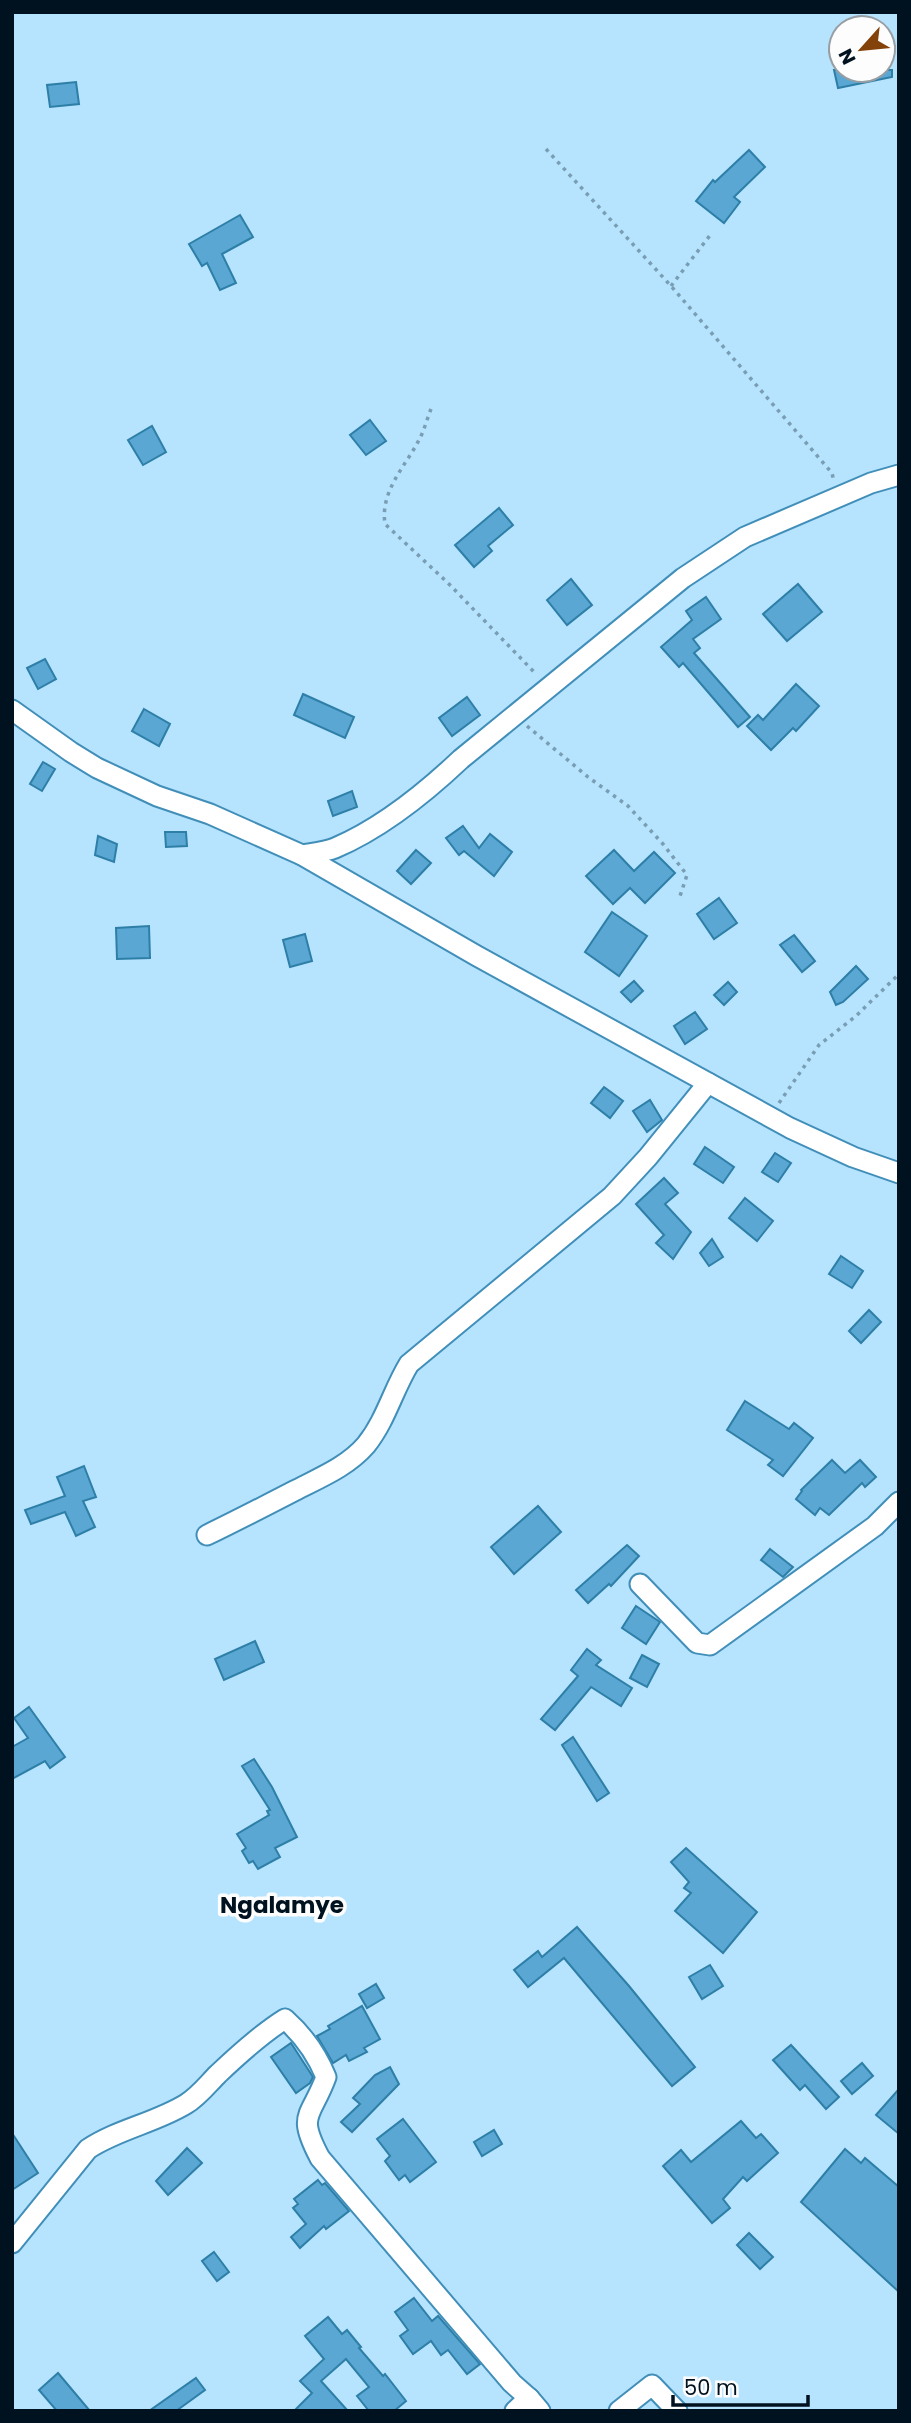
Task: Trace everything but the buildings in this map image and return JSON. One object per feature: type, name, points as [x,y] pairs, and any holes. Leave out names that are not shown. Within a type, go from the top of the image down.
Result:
[{"type":"street","points":[[302,855],[333,849],[401,810],[429,790],[461,759],[682,578],[745,537],[899,475]]},
{"type":"street","points":[[12,710],[71,752],[107,773],[157,796],[210,814],[302,855],[477,956],[770,1117],[853,1157],[899,1173]]},
{"type":"street","points":[[207,1535],[331,1472],[354,1457],[385,1416],[398,1382],[410,1364],[612,1196],[648,1157],[708,1083]]},
{"type":"street","points":[[640,1584],[697,1643],[710,1645],[875,1526],[899,1502]]},
{"type":"street","points":[[12,2243],[56,2185],[88,2149],[111,2136],[188,2103],[235,2059],[285,2020],[295,2028],[318,2059],[326,2077],[320,2093],[307,2113],[307,2134],[320,2158],[512,2383],[528,2407]]},
{"type":"street","points":[[619,2411],[652,2385],[677,2411]]},
{"type":"path","points":[[546,149],[671,286],[832,473],[839,497]]},
{"type":"path","points":[[671,286],[711,234]]},
{"type":"path","points":[[431,409],[420,439],[391,486],[383,511],[384,524],[430,565],[535,671],[542,693]]},
{"type":"path","points":[[515,715],[588,778],[628,806],[663,844],[687,875],[678,899]]},
{"type":"path","points":[[770,1117],[818,1045],[856,1016],[899,974]]},
{"type":"district","name":"Ngalamye","points":[[282,1905]]}]
